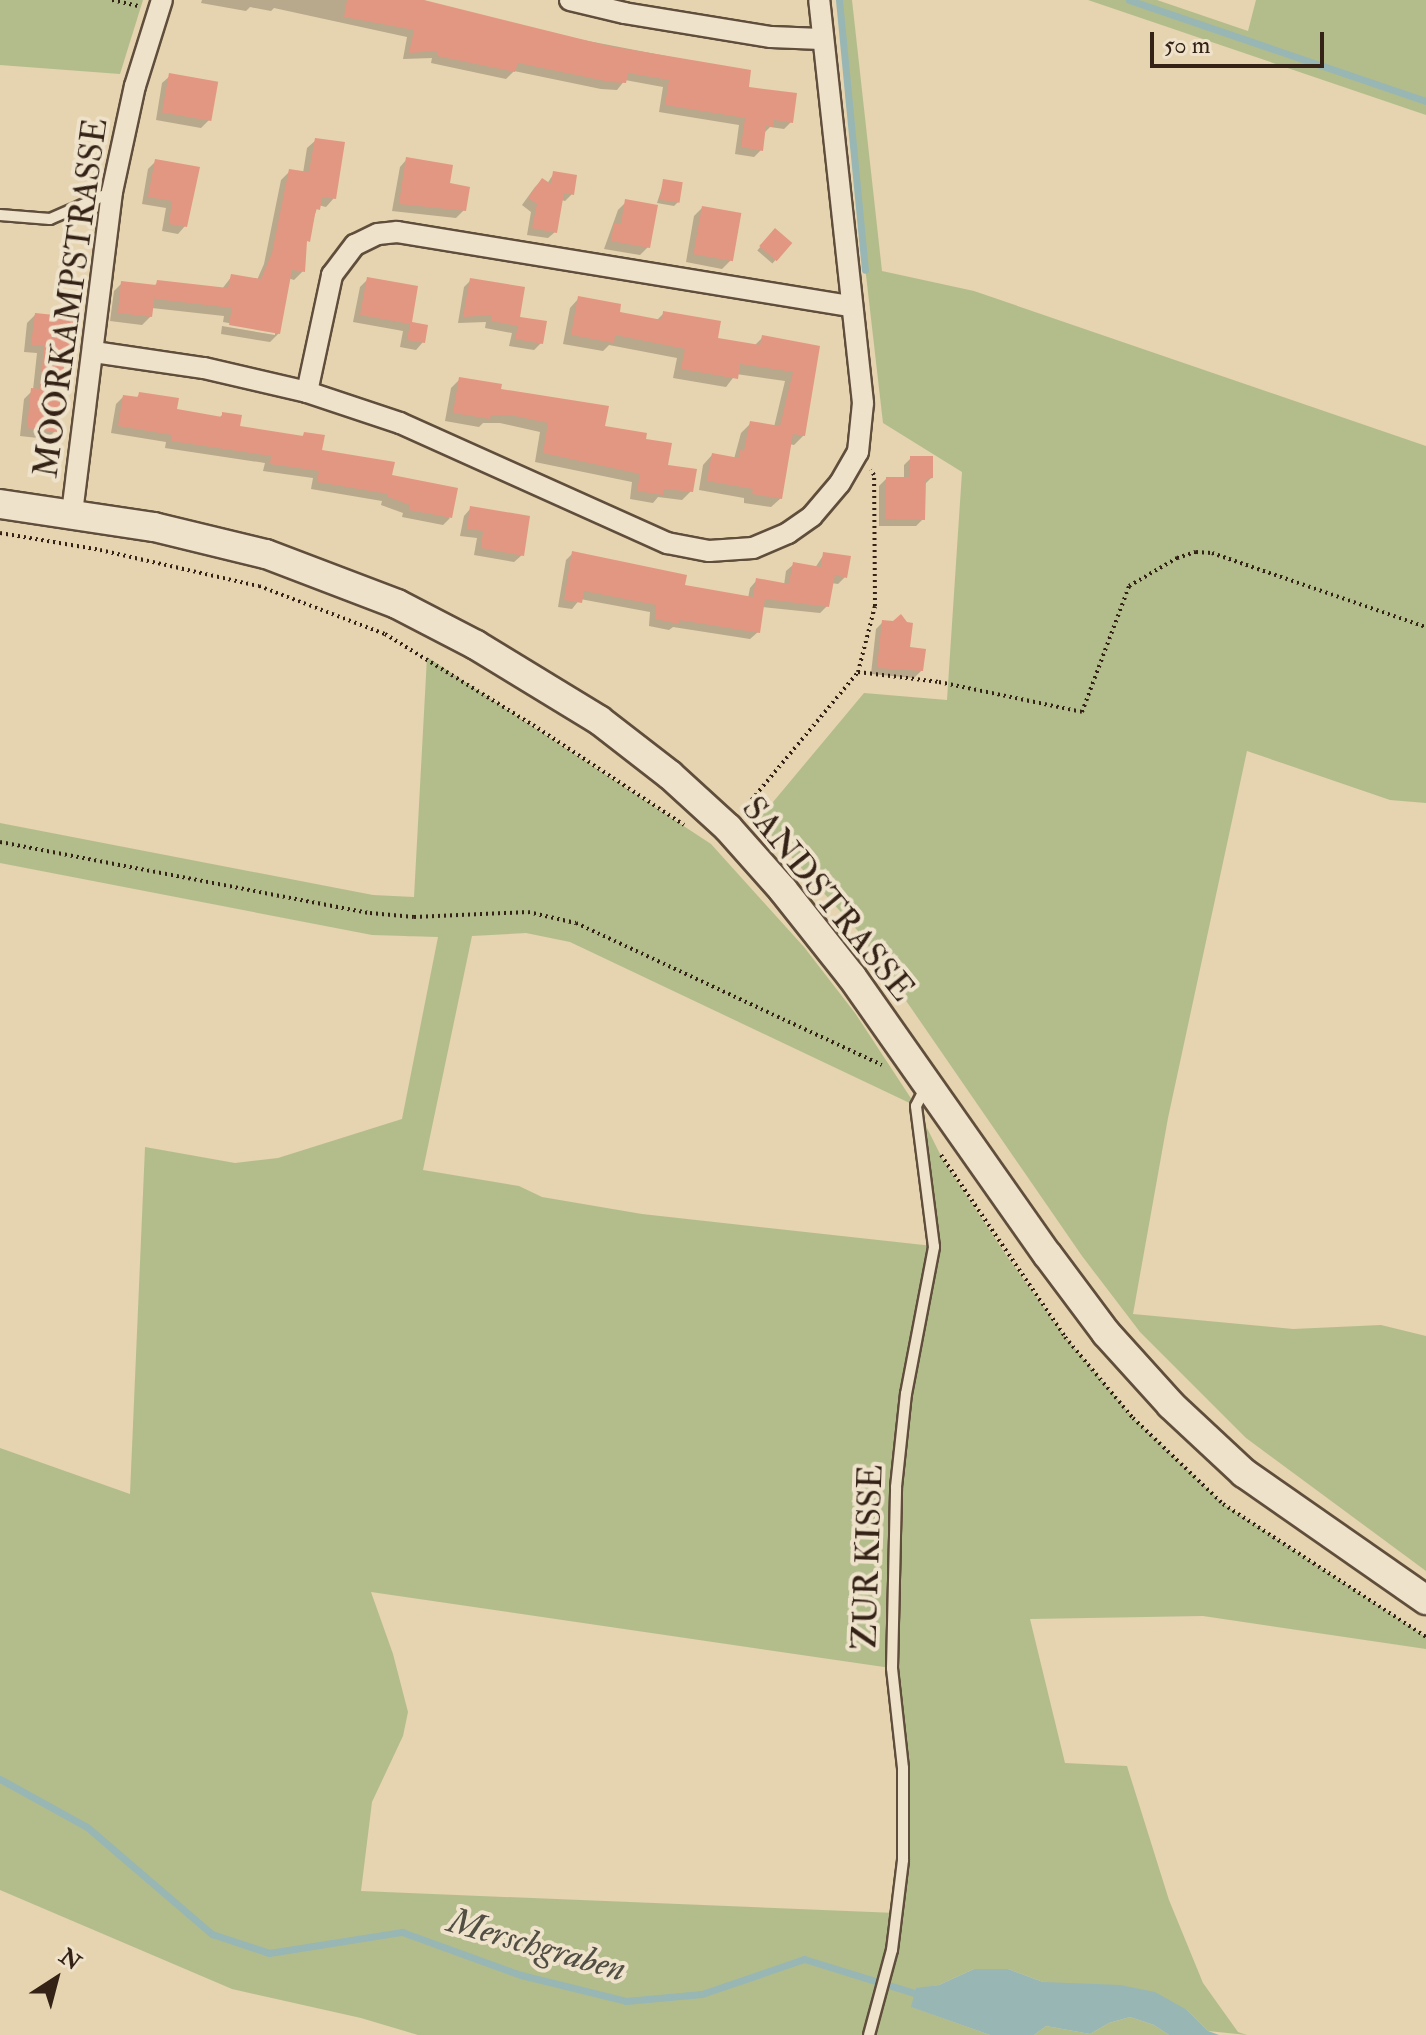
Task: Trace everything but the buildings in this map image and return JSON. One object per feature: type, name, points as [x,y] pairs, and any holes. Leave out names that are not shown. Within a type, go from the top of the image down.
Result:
[{"type":"main road","name":"SANDSTRASSE","points":[[0,504],[154,527],[266,554],[397,604],[476,645],[599,720],[670,775],[728,828],[842,964],[1089,1310],[1171,1405],[1244,1473],[1426,1600]]},
{"type":"street","name":"MOORKAMPSTRASSE","points":[[72,513],[112,192],[135,86],[162,0]]},
{"type":"street","points":[[570,0],[624,13],[771,37],[821,39]]},
{"type":"street","points":[[94,352],[204,368],[307,392],[400,423],[667,543],[709,551],[753,548],[788,533],[812,516],[840,483],[858,452],[863,403],[819,0]]},
{"type":"street","points":[[307,392],[332,275],[355,245],[378,234],[397,232],[851,306]]},
{"type":"lane","points":[[0,215],[50,219],[112,192]]},
{"type":"lane","name":"ZUR KISSE","points":[[869,2035],[892,1950],[903,1860],[903,1768],[892,1668],[896,1487],[906,1394],[934,1247],[916,1106],[927,1084]]},
{"type":"path","points":[[112,0],[141,7]]},
{"type":"path","points":[[728,828],[858,672],[875,606],[875,577],[874,475],[858,452]]},
{"type":"path","points":[[0,533],[100,550],[259,586],[385,634],[533,725],[688,828]]},
{"type":"path","points":[[858,672],[939,682],[1082,712],[1129,586],[1177,558],[1196,552],[1212,553],[1426,627]]},
{"type":"path","points":[[0,842],[370,913],[414,917],[528,912],[576,923],[892,1069]]},
{"type":"path","points":[[936,1146],[1065,1337]]},
{"type":"green space","points":[[0,0],[143,0],[120,74],[0,65]]},
{"type":"green space","points":[[839,0],[852,0],[882,271],[974,291],[1426,446],[1426,803],[1390,800],[1247,751],[1168,1118],[1133,1314],[1293,1329],[1381,1325],[1426,1336],[1426,1571],[1246,1438],[1140,1332],[1082,1256],[858,931],[758,820],[864,693],[947,700],[962,472],[883,423],[846,101]]},
{"type":"green space","points":[[1088,0],[1157,0],[1248,31],[1256,0],[1426,0],[1426,115]]},
{"type":"green space","points":[[427,657],[711,844],[804,947],[855,1013],[916,1106],[943,1160],[1006,1255],[1065,1337],[1133,1418],[1223,1504],[1426,1637],[1426,1649],[1203,1616],[1030,1619],[1065,1763],[1127,1766],[1169,1900],[1203,1983],[1238,2032],[1247,2035],[1208,2031],[1187,2010],[1043,1982],[1008,1969],[974,1969],[939,1985],[916,1989],[912,2007],[990,2035],[418,2035],[361,2018],[232,1989],[0,1890],[0,1448],[130,1494],[145,1147],[235,1163],[278,1158],[402,1119],[438,937],[372,935],[0,863],[0,823],[373,895],[414,897]],"holes":[[[526,933],[570,942],[916,1106],[933,1246],[642,1214],[542,1197],[519,1186],[423,1170],[472,936]],[[371,1592],[891,1668],[903,1768],[896,1913],[361,1891],[372,1802],[403,1736],[408,1712],[393,1654]]]},
{"type":"green space","points":[[1130,2017],[1154,2025],[1169,2035],[1034,2035],[1046,2026],[1090,2034],[1109,2023]]},
{"type":"water","points":[[974,1969],[1008,1969],[1043,1982],[1120,1985],[1155,1992],[1187,2010],[1208,2031],[1219,2035],[1169,2035],[1154,2025],[1130,2017],[1109,2023],[1090,2034],[1046,2026],[1034,2035],[990,2035],[911,2007],[916,1988],[939,1985]]},
{"type":"waterway","points":[[839,0],[865,270]]},
{"type":"waterway","points":[[1129,0],[1426,101]]},
{"type":"waterway","name":"Merschgraben","points":[[0,1779],[87,1827],[212,1934],[269,1953],[402,1932],[521,1975],[626,2001],[702,1994],[804,1959],[924,1996]]}]
